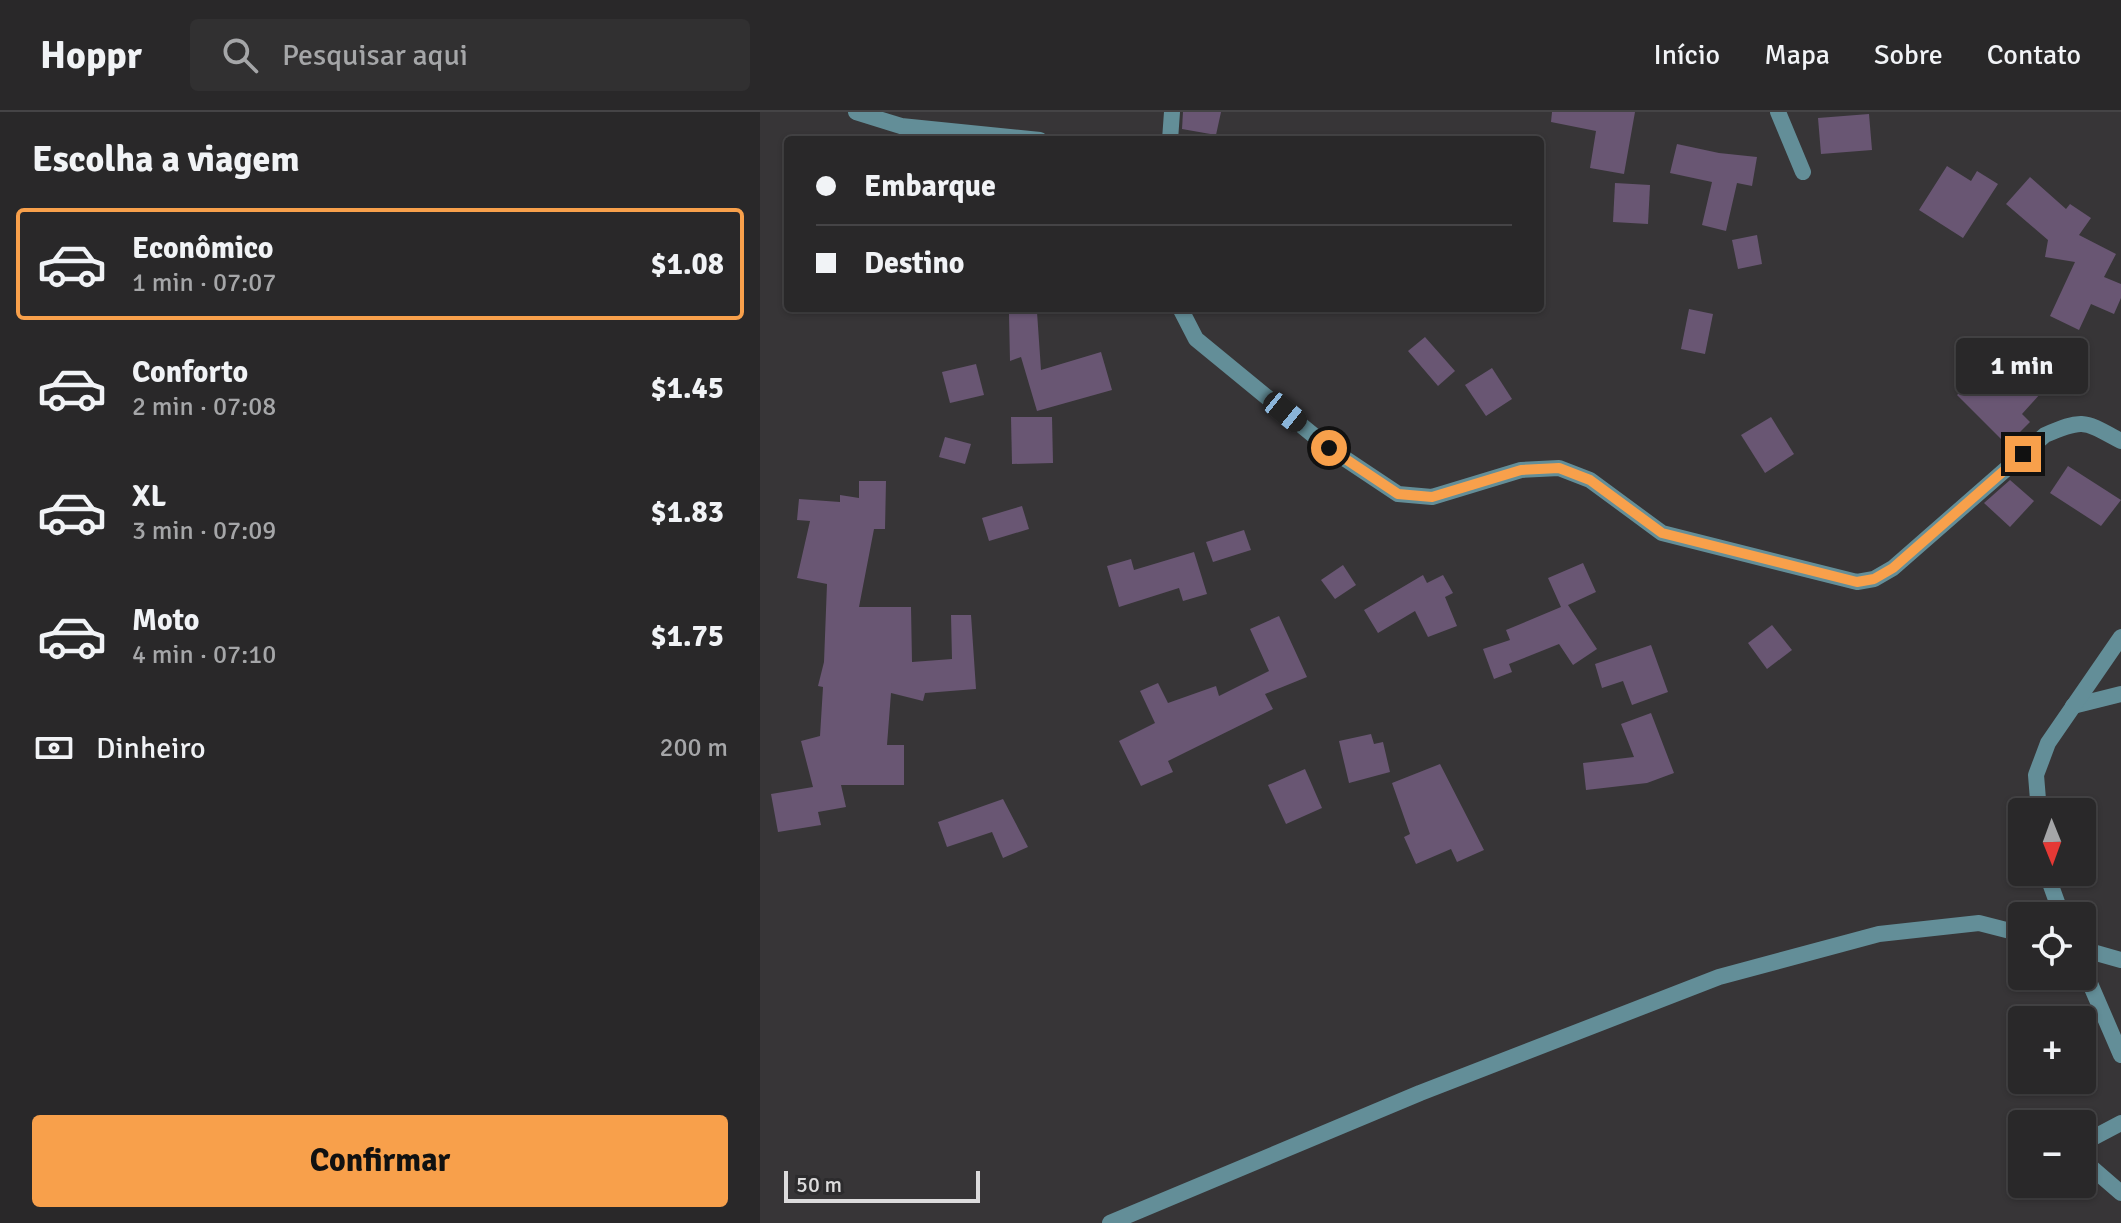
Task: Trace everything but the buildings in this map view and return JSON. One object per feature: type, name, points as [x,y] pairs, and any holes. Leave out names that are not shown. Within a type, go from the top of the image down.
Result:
[{"type":"street","points":[[856,112],[901,126],[1000,136]]},
{"type":"street","points":[[1170,136],[1172,112]]},
{"type":"street","points":[[1778,112],[1803,172]]},
{"type":"street","points":[[1182,312],[1196,339],[1329,448],[1398,494],[1432,497],[1521,470],[1559,468],[1590,480],[1662,533],[1857,582],[1874,579],[1893,568],[2045,435],[2075,422],[2095,427],[2121,441]]},
{"type":"street","points":[[2038,798],[2036,775],[2048,743],[2121,637]]},
{"type":"street","points":[[2073,706],[2121,694]]},
{"type":"street","points":[[1110,1223],[1420,1093],[1719,977],[1879,934],[1979,923],[2008,930]]},
{"type":"street","points":[[2096,953],[2121,960]]},
{"type":"street","points":[[2093,990],[2121,1055]]},
{"type":"street","points":[[2121,1123],[2085,1142],[2083,1150],[2084,1161],[2121,1193]]},
{"type":"route","points":[[1329,448],[1398,494],[1432,497],[1521,470],[1559,468],[1590,480],[1662,533],[1857,582],[1874,579],[1893,568],[2023,454]]}]
